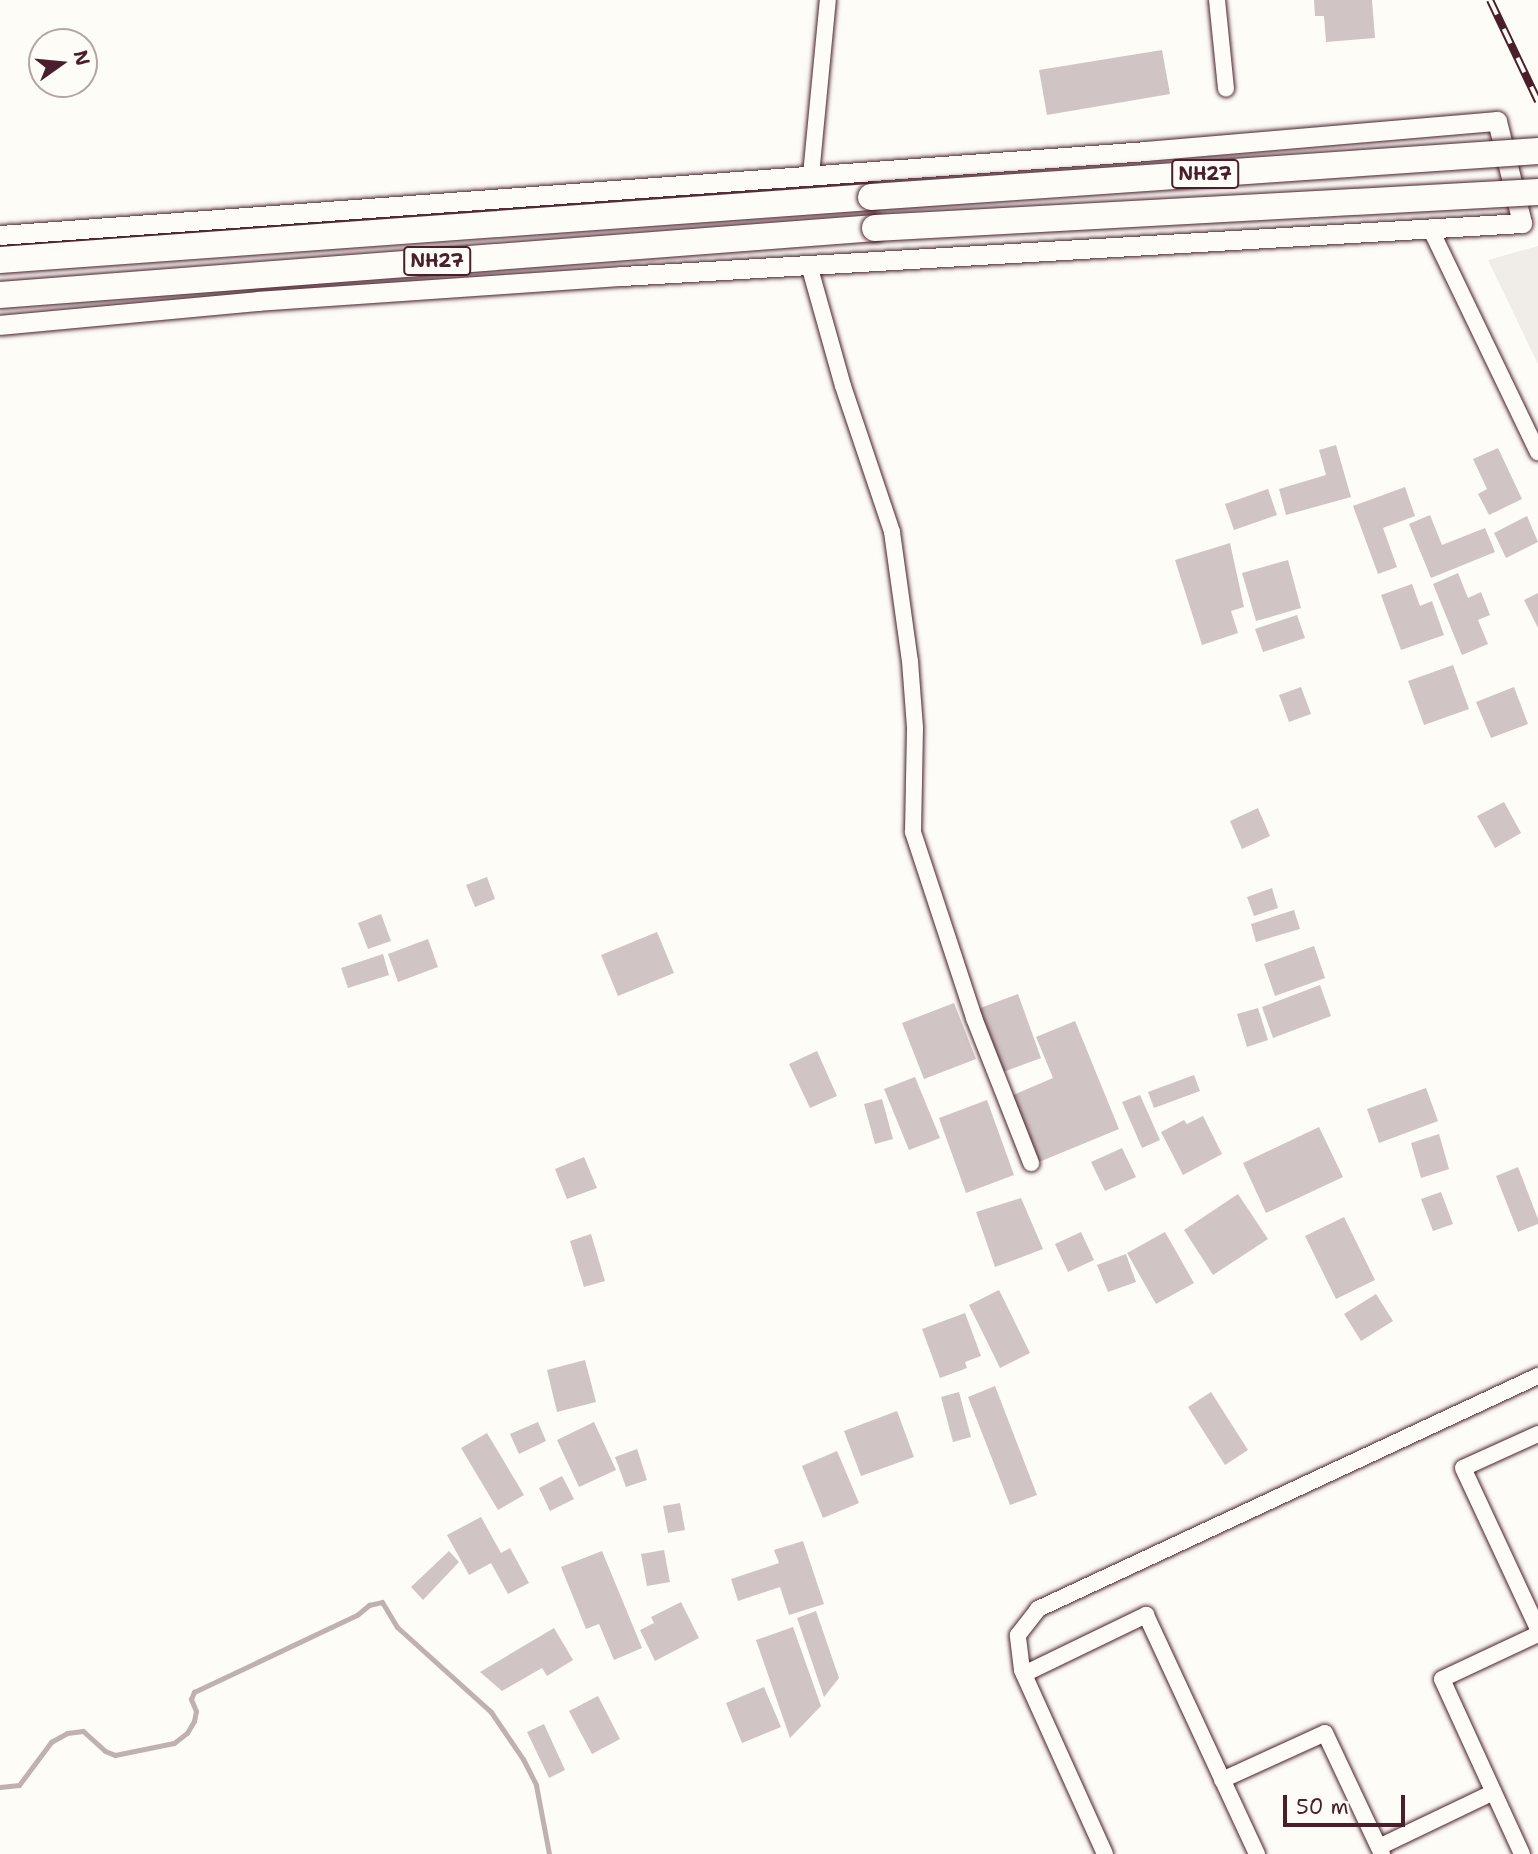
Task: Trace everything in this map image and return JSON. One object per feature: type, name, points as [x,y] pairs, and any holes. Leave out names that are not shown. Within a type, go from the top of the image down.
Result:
[{"type":"highway","name":"NH27","points":[[0,260],[1538,150]]},
{"type":"highway","name":"NH27","points":[[0,295],[875,228],[1538,192]]},
{"type":"street","points":[[811,175],[828,0]]},
{"type":"street","points":[[1217,0],[1226,89]]},
{"type":"street","points":[[0,235],[1497,121],[1522,223],[258,301],[0,325]]},
{"type":"street","points":[[1430,228],[1538,452]]},
{"type":"street","points":[[808,265],[843,386],[892,532],[910,661],[915,728],[913,832],[974,1018],[1031,1163]]},
{"type":"street","points":[[1105,1854],[1024,1674],[1018,1635],[1038,1609],[1538,1376]]},
{"type":"street","points":[[1522,1854],[1442,1679],[1538,1631],[1464,1468],[1538,1434]]},
{"type":"street","points":[[1024,1674],[1146,1615],[1257,1854]]},
{"type":"street","points":[[1222,1780],[1325,1733],[1380,1851],[1494,1793]]},
{"type":"shaded area","points":[[1538,246],[1538,364],[1488,260]]},
{"type":"building","points":[[1314,0],[1372,0],[1375,38],[1326,42],[1324,16],[1315,16]]},
{"type":"building","points":[[1162,50],[1170,94],[1047,115],[1039,70]]},
{"type":"building","points":[[1336,445],[1351,497],[1286,515],[1279,489],[1326,475],[1319,450]]},
{"type":"building","points":[[1498,448],[1522,499],[1489,515],[1478,494],[1487,489],[1473,459]]},
{"type":"building","points":[[1405,487],[1415,516],[1383,528],[1397,567],[1378,574],[1353,506]]},
{"type":"building","points":[[1268,489],[1277,515],[1234,530],[1225,504]]},
{"type":"building","points":[[1430,515],[1442,545],[1485,528],[1495,552],[1431,578],[1409,524]]},
{"type":"building","points":[[1527,516],[1538,542],[1506,558],[1494,533]]},
{"type":"building","points":[[1230,543],[1244,607],[1231,611],[1238,633],[1202,645],[1175,560]]},
{"type":"building","points":[[1288,560],[1301,608],[1256,621],[1242,573]]},
{"type":"building","points":[[1458,573],[1468,598],[1481,592],[1490,615],[1478,620],[1488,644],[1462,655],[1433,584]]},
{"type":"building","points":[[1412,584],[1420,606],[1432,601],[1444,635],[1401,650],[1381,595]]},
{"type":"building","points":[[1538,593],[1538,628],[1524,600]]},
{"type":"building","points":[[1297,615],[1305,638],[1263,652],[1255,629]]},
{"type":"building","points":[[1453,665],[1469,709],[1424,725],[1408,681]]},
{"type":"building","points":[[1301,687],[1311,714],[1289,722],[1279,695]]},
{"type":"building","points":[[1514,687],[1528,724],[1491,738],[1476,702]]},
{"type":"building","points":[[1504,802],[1521,833],[1495,848],[1477,816]]},
{"type":"building","points":[[1258,808],[1270,836],[1242,849],[1230,821]]},
{"type":"building","points":[[487,877],[495,899],[475,907],[466,885]]},
{"type":"building","points":[[1272,888],[1278,908],[1254,916],[1247,897]]},
{"type":"building","points":[[1294,910],[1300,929],[1256,942],[1251,924]]},
{"type":"building","points":[[381,914],[391,941],[368,949],[358,923]]},
{"type":"building","points":[[657,932],[674,973],[618,996],[601,955]]},
{"type":"building","points":[[428,939],[438,967],[398,982],[388,954]]},
{"type":"building","points":[[1314,946],[1325,978],[1275,996],[1264,964]]},
{"type":"building","points":[[383,954],[389,975],[348,988],[341,968]]},
{"type":"building","points":[[1320,985],[1331,1016],[1273,1038],[1262,1007]]},
{"type":"building","points":[[1018,994],[1041,1058],[998,1074],[975,1010]]},
{"type":"building","points":[[954,1003],[976,1059],[924,1079],[902,1023]]},
{"type":"building","points":[[1258,1008],[1268,1040],[1247,1047],[1237,1014]]},
{"type":"building","points":[[1075,1021],[1119,1129],[1039,1162],[1011,1096],[1053,1078],[1036,1037]]},
{"type":"building","points":[[817,1051],[837,1096],[810,1108],[789,1064]]},
{"type":"building","points":[[1194,1075],[1200,1091],[1154,1108],[1148,1092]]},
{"type":"building","points":[[915,1077],[940,1138],[909,1150],[884,1089]]},
{"type":"building","points":[[1426,1088],[1438,1121],[1379,1143],[1367,1109]]},
{"type":"building","points":[[1140,1095],[1160,1140],[1142,1148],[1122,1102]]},
{"type":"building","points":[[882,1099],[893,1139],[875,1144],[864,1104]]},
{"type":"building","points":[[987,1100],[1014,1175],[966,1193],[939,1118]]},
{"type":"building","points":[[1203,1116],[1222,1154],[1183,1175],[1161,1132],[1184,1120],[1187,1124]]},
{"type":"building","points":[[1319,1127],[1343,1177],[1266,1213],[1243,1163]]},
{"type":"building","points":[[1439,1134],[1449,1169],[1421,1178],[1411,1143]]},
{"type":"building","points":[[1122,1148],[1136,1177],[1105,1191],[1091,1162]]},
{"type":"building","points":[[584,1157],[597,1188],[567,1199],[555,1169]]},
{"type":"building","points":[[1518,1167],[1538,1224],[1518,1232],[1496,1176]]},
{"type":"building","points":[[1441,1192],[1453,1224],[1433,1231],[1421,1199]]},
{"type":"building","points":[[1238,1194],[1268,1239],[1213,1275],[1184,1230]]},
{"type":"building","points":[[1021,1198],[1043,1249],[995,1267],[976,1212]]},
{"type":"building","points":[[1344,1217],[1375,1280],[1336,1299],[1305,1236]]},
{"type":"building","points":[[1081,1232],[1094,1260],[1068,1272],[1055,1244]]},
{"type":"building","points":[[1165,1232],[1194,1283],[1156,1304],[1127,1253]]},
{"type":"building","points":[[591,1234],[605,1281],[584,1287],[570,1241]]},
{"type":"building","points":[[1126,1254],[1136,1282],[1108,1292],[1097,1265]]},
{"type":"building","points":[[999,1290],[1030,1353],[1000,1368],[969,1305]]},
{"type":"building","points":[[1376,1294],[1393,1321],[1361,1341],[1344,1314]]},
{"type":"building","points":[[965,1313],[981,1356],[965,1362],[967,1368],[940,1378],[922,1329]]},
{"type":"building","points":[[585,1360],[596,1402],[557,1412],[547,1370]]},
{"type":"building","points":[[995,1386],[1037,1495],[1010,1505],[968,1397]]},
{"type":"building","points":[[959,1392],[971,1437],[953,1442],[941,1397]]},
{"type":"building","points":[[1211,1392],[1248,1450],[1225,1465],[1188,1407]]},
{"type":"building","points":[[897,1411],[914,1457],[861,1476],[844,1431]]},
{"type":"building","points":[[538,1422],[546,1441],[519,1454],[510,1434]]},
{"type":"building","points":[[594,1422],[616,1470],[579,1487],[557,1440]]},
{"type":"building","points":[[487,1433],[524,1495],[498,1510],[461,1448]]},
{"type":"building","points":[[637,1449],[647,1480],[626,1487],[615,1457]]},
{"type":"building","points":[[837,1451],[859,1503],[823,1518],[802,1466]]},
{"type":"building","points":[[562,1476],[574,1499],[550,1511],[539,1488]]},
{"type":"building","points":[[680,1503],[685,1530],[668,1533],[663,1506]]},
{"type":"building","points":[[481,1517],[501,1553],[510,1548],[529,1583],[508,1594],[491,1563],[469,1575],[447,1535]]},
{"type":"building","points":[[803,1541],[824,1604],[789,1615],[780,1587],[738,1601],[731,1579],[779,1563],[774,1550]]},
{"type":"building","points":[[664,1550],[670,1582],[647,1586],[641,1554]]},
{"type":"building","points":[[449,1551],[459,1562],[423,1600],[411,1587]]},
{"type":"building","points":[[602,1551],[642,1648],[614,1660],[599,1624],[586,1629],[561,1567]]},
{"type":"building","points":[[681,1602],[699,1638],[655,1661],[640,1630],[654,1623],[651,1617]]},
{"type":"building","points":[[816,1611],[839,1678],[824,1697],[797,1618]]},
{"type":"building","points":[[793,1627],[821,1706],[790,1738],[756,1640]]},
{"type":"building","points":[[554,1628],[573,1660],[547,1676],[542,1668],[502,1691],[480,1672]]},
{"type":"building","points":[[764,1687],[781,1727],[742,1743],[726,1703]]},
{"type":"building","points":[[598,1696],[620,1739],[592,1754],[569,1711]]},
{"type":"building","points":[[544,1724],[565,1770],[549,1778],[527,1732]]},
{"type":"waterway","points":[[0,1787],[19,1785],[51,1742],[67,1733],[83,1731],[105,1751],[115,1755],[174,1743],[187,1733],[194,1721],[196,1711],[191,1699],[194,1692],[357,1615],[369,1605],[382,1602],[397,1627],[491,1712],[523,1759],[536,1785],[549,1854]]},
{"type":"railway","points":[[1490,0],[1538,101]]}]
